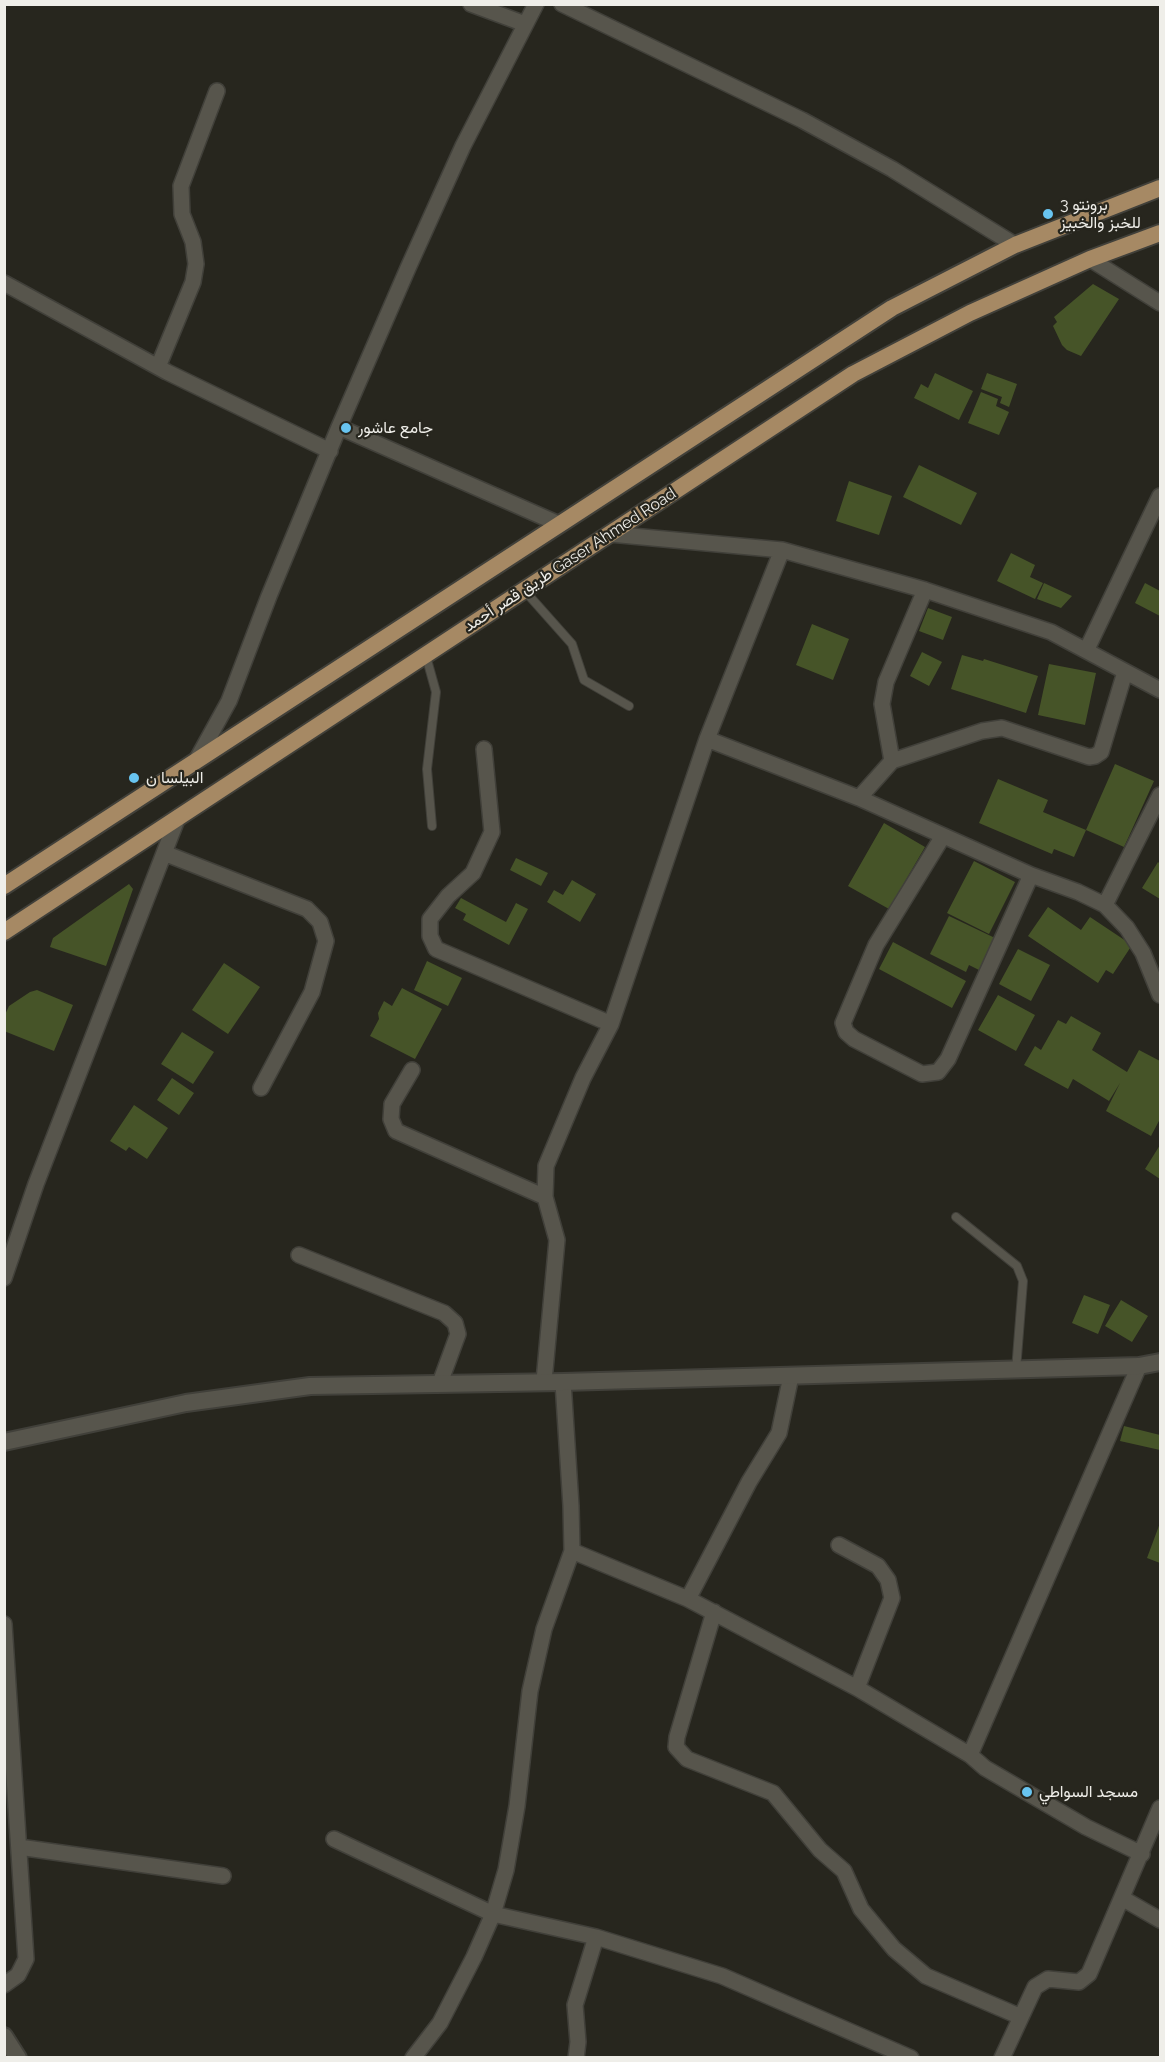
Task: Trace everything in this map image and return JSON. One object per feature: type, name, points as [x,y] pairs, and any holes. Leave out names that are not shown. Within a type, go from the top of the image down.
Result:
[{"type":"main road","points":[[4,886],[892,308],[1015,246],[1161,188]]},
{"type":"main road","name":"طريق قصر أحمد Gaser Ahmed Road","points":[[4,932],[853,374],[970,313],[1090,259],[1161,233]]},
{"type":"street","points":[[471,4],[525,24]]},
{"type":"street","points":[[197,759],[229,701],[269,596],[339,427],[463,146],[536,4]]},
{"type":"street","points":[[562,4],[802,120],[892,169],[1015,246]]},
{"type":"street","points":[[158,367],[193,282],[196,264],[193,242],[183,214],[181,186],[217,91]]},
{"type":"street","points":[[1090,259],[1161,303]]},
{"type":"street","points":[[4,284],[158,367],[330,451]]},
{"type":"street","points":[[339,427],[559,524]]},
{"type":"street","points":[[1087,649],[1161,496]]},
{"type":"street","points":[[610,534],[782,550],[925,590],[1052,632],[1161,690]]},
{"type":"street","points":[[544,1381],[557,1240],[545,1197],[546,1166],[583,1078],[611,1024],[707,740],[782,550]]},
{"type":"street","points":[[892,761],[882,704],[886,682],[925,590]]},
{"type":"street","points":[[859,798],[892,761],[982,731],[1002,728],[1089,757],[1095,756],[1101,752],[1125,672]]},
{"type":"street","points":[[707,740],[859,798],[1031,875],[1078,892],[1105,905],[1128,928],[1143,953],[1161,995]]},
{"type":"street","points":[[484,749],[492,832],[473,873],[448,896],[430,919],[430,936],[436,949],[611,1024]]},
{"type":"street","points":[[1105,905],[1161,795]]},
{"type":"street","points":[[4,1278],[36,1184],[178,817]]},
{"type":"street","points":[[943,836],[876,945],[843,1023],[846,1032],[854,1039],[922,1074],[938,1072],[948,1059],[1031,875]]},
{"type":"street","points":[[164,853],[307,909],[320,922],[326,941],[312,992],[261,1088]]},
{"type":"street","points":[[412,1070],[392,1104],[392,1119],[396,1131],[545,1197]]},
{"type":"street","points":[[299,1255],[444,1313],[454,1323],[458,1334],[440,1383]]},
{"type":"street","points":[[4,1443],[186,1403],[310,1386],[1016,1370],[1139,1366],[1161,1362]]},
{"type":"street","points":[[970,1755],[1139,1366]]},
{"type":"street","points":[[688,1599],[749,1482],[779,1433],[791,1376]]},
{"type":"street","points":[[413,2058],[444,2015],[474,1957],[493,1914],[506,1870],[517,1806],[530,1691],[544,1629],[572,1551],[563,1382]]},
{"type":"street","points":[[839,1545],[878,1566],[888,1580],[891,1598],[857,1688]]},
{"type":"street","points":[[572,1551],[688,1599],[857,1688],[970,1755],[985,1768],[1076,1821],[1142,1854]]},
{"type":"street","points":[[714,1612],[677,1737],[676,1748],[687,1760],[773,1793],[820,1850],[844,1871],[861,1909],[894,1949],[926,1976],[1021,2017]]},
{"type":"street","points":[[4,1624],[27,1959],[18,1975],[4,1985]]},
{"type":"street","points":[[1002,2058],[1035,1987],[1048,1979],[1079,1982],[1089,1974],[1161,1808]]},
{"type":"street","points":[[334,1839],[493,1914],[596,1937],[722,1976],[911,2058]]},
{"type":"street","points":[[19,1847],[223,1876]]},
{"type":"street","points":[[1122,1898],[1161,1920]]},
{"type":"street","points":[[576,2058],[578,2042],[575,2006],[596,1937]]},
{"type":"street","points":[[4,2036],[18,2058]]},
{"type":"lane","points":[[524,590],[572,644],[584,680],[629,706]]},
{"type":"lane","points":[[426,654],[436,692],[428,769],[432,826]]},
{"type":"lane","points":[[956,1217],[1017,1266],[1023,1281],[1016,1370]]},
{"type":"building","points":[[1093,284],[1119,299],[1081,356],[1067,350],[1062,345],[1053,326],[1057,322],[1054,317]]},
{"type":"building","points":[[935,373],[973,391],[959,420],[914,398],[921,384],[928,388]]},
{"type":"building","points":[[987,373],[1017,384],[1009,407],[1000,403],[1002,397],[981,389]]},
{"type":"building","points":[[981,392],[998,399],[996,406],[1009,412],[999,435],[968,423]]},
{"type":"building","points":[[919,465],[977,493],[961,525],[903,497]]},
{"type":"building","points":[[849,481],[892,496],[879,535],[836,521]]},
{"type":"building","points":[[1011,553],[1035,565],[1030,577],[1043,583],[1035,599],[997,581]]},
{"type":"building","points":[[1044,583],[1072,596],[1061,608],[1037,599]]},
{"type":"building","points":[[1145,583],[1160,591],[1160,616],[1135,603]]},
{"type":"building","points":[[928,608],[952,617],[943,640],[919,631]]},
{"type":"building","points":[[812,624],[849,639],[833,680],[796,665]]},
{"type":"building","points":[[922,652],[942,662],[929,686],[910,676]]},
{"type":"building","points":[[962,655],[983,661],[984,659],[1038,676],[1026,713],[951,689]]},
{"type":"building","points":[[1049,664],[1096,673],[1085,725],[1038,715]]},
{"type":"building","points":[[1115,764],[1154,781],[1124,847],[1086,830]]},
{"type":"building","points":[[998,779],[1048,800],[1043,812],[1086,830],[1074,857],[1054,849],[1052,854],[979,823]]},
{"type":"building","points":[[884,823],[925,847],[889,909],[848,886]]},
{"type":"building","points":[[516,858],[548,873],[541,886],[510,870]]},
{"type":"building","points":[[974,861],[1015,882],[989,934],[947,913]]},
{"type":"building","points":[[1158,862],[1160,864],[1160,899],[1142,888]]},
{"type":"building","points":[[572,880],[596,894],[580,922],[547,902],[554,890],[563,895]]},
{"type":"building","points":[[129,884],[133,889],[106,966],[50,947],[53,938]]},
{"type":"building","points":[[461,898],[506,922],[516,903],[528,909],[509,945],[463,920],[466,914],[455,908]]},
{"type":"building","points":[[1048,907],[1081,930],[1090,917],[1132,945],[1113,974],[1106,970],[1098,983],[1028,936]]},
{"type":"building","points":[[949,916],[995,938],[979,970],[969,965],[966,972],[930,954]]},
{"type":"building","points":[[893,942],[966,981],[952,1008],[879,969]]},
{"type":"building","points":[[1018,949],[1050,965],[1031,1001],[999,984]]},
{"type":"building","points":[[427,961],[462,978],[448,1006],[414,990]]},
{"type":"building","points":[[224,963],[260,987],[228,1034],[192,1010]]},
{"type":"building","points":[[402,988],[442,1009],[415,1059],[370,1036],[379,1019],[378,1013],[384,1001],[392,1006]]},
{"type":"building","points":[[37,990],[73,1005],[54,1051],[4,1031],[4,1017],[9,1006]]},
{"type":"building","points":[[998,995],[1035,1015],[1016,1051],[978,1030]]},
{"type":"building","points":[[1071,1016],[1101,1033],[1092,1050],[1127,1072],[1139,1050],[1160,1061],[1160,1119],[1151,1136],[1106,1111],[1120,1083],[1109,1101],[1073,1079],[1068,1089],[1024,1065],[1035,1046],[1041,1050],[1058,1020],[1066,1024]]},
{"type":"building","points":[[182,1032],[214,1052],[193,1084],[161,1064]]},
{"type":"building","points":[[172,1078],[194,1093],[179,1115],[157,1100]]},
{"type":"building","points":[[134,1105],[168,1128],[147,1159],[129,1147],[126,1151],[110,1141]]},
{"type":"building","points":[[1160,1145],[1160,1179],[1145,1169]]},
{"type":"building","points":[[1084,1295],[1110,1305],[1098,1334],[1072,1323]]},
{"type":"building","points":[[1121,1300],[1148,1316],[1132,1342],[1105,1326]]},
{"type":"building","points":[[1124,1426],[1160,1435],[1160,1450],[1120,1441]]},
{"type":"building","points":[[1160,1523],[1160,1563],[1147,1558]]},
{"type":"place","name":"برونتو 3 للخبز والخبيز","points":[[1048,214]]},
{"type":"place","name":"جامع عاشور","points":[[346,428]]},
{"type":"place","name":"البيلسا ن","points":[[134,778]]},
{"type":"place","name":"مسجد السواطي","points":[[1027,1792]]}]
